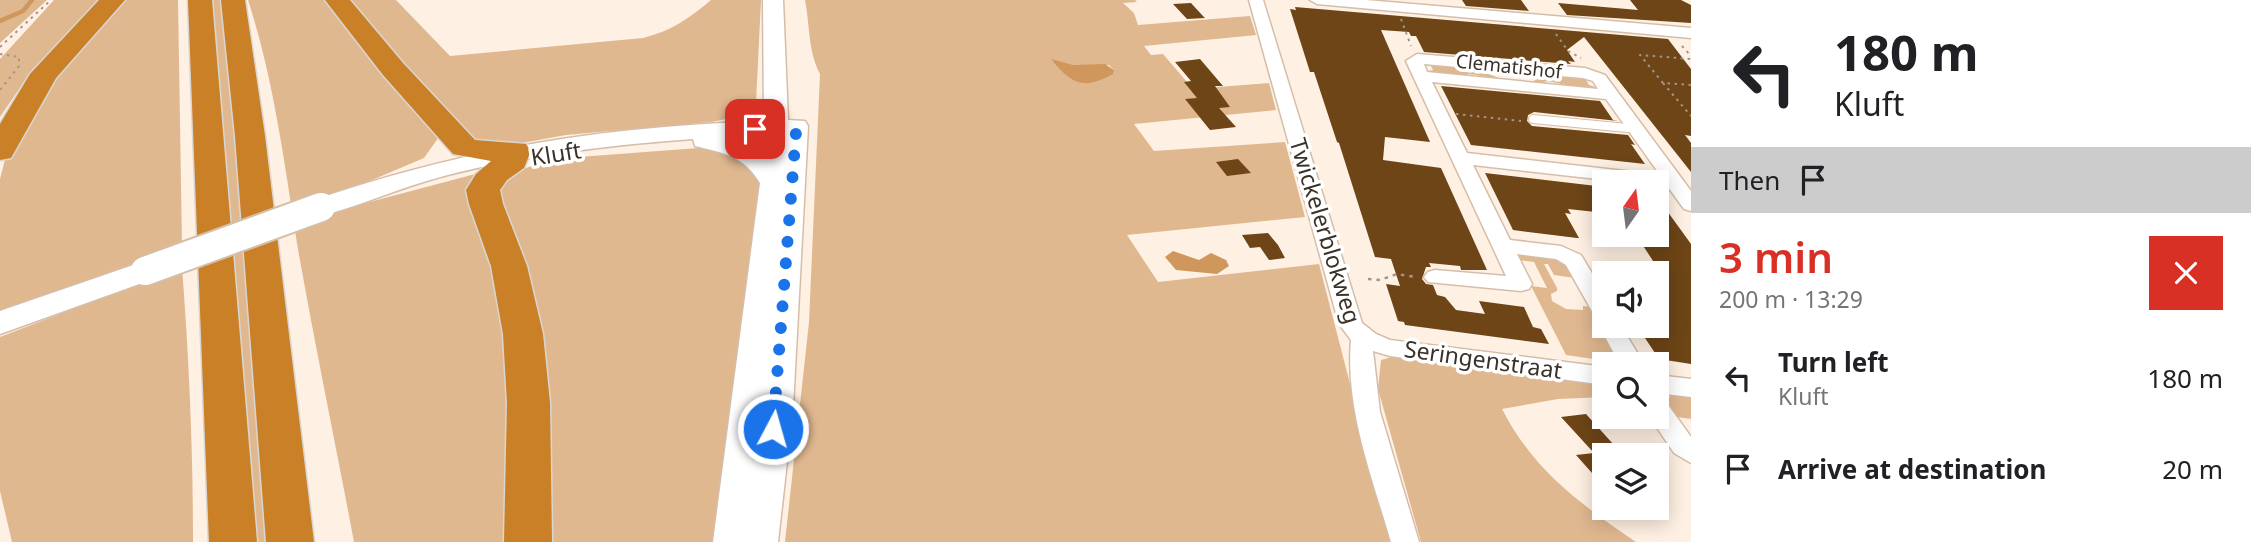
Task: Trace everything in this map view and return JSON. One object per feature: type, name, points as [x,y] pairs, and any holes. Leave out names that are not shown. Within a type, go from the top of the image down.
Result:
[{"type":"highway","points":[[0,151],[44,74],[113,0]]},
{"type":"highway","points":[[200,0],[233,542]]},
{"type":"highway","points":[[233,0],[293,531]]},
{"type":"highway","points":[[337,0],[393,69],[464,147],[514,156]]},
{"type":"highway","points":[[514,156],[489,179],[483,190],[483,198],[505,251],[523,321],[530,411],[528,542]]},
{"type":"main road","points":[[758,542],[776,408],[782,133],[772,0]]},
{"type":"main road","points":[[733,542],[738,472],[766,262],[772,181],[796,59],[790,0]]},
{"type":"main road","name":"Kluft","points":[[0,323],[321,207],[514,156],[643,134],[782,133]]},
{"type":"main road","name":"Kluft","points":[[514,156],[782,133]]},
{"type":"main road","points":[[700,140],[736,148],[756,157],[772,181]]},
{"type":"street","name":"Twickelerblokweg","points":[[1256,0],[1350,324],[1363,338],[1360,355],[1362,391],[1405,542]]},
{"type":"street","points":[[1317,0],[1691,33]]},
{"type":"street","points":[[1489,0],[1501,16]]},
{"type":"street","name":"Clematishof","points":[[1419,67],[1593,75],[1599,78],[1691,205]]},
{"type":"street","name":"Clematishof","points":[[1419,67],[1611,95]]},
{"type":"street","name":"Clematishof","points":[[1419,67],[1521,284],[1435,277]]},
{"type":"street","points":[[1461,158],[1674,182]]},
{"type":"street","points":[[1503,246],[1561,253],[1574,260],[1592,292]]},
{"type":"street","name":"Seringenstraat","points":[[1363,338],[1390,348],[1592,374]]},
{"type":"street","points":[[1669,385],[1691,388]]},
{"type":"street","points":[[1669,426],[1691,453]]},
{"type":"lane","points":[[1533,118],[1638,129]]},
{"type":"path","points":[[0,47],[51,0]]},
{"type":"path","points":[[1395,7],[1411,40],[1409,41],[1419,67]]},
{"type":"path","points":[[1546,20],[1568,51],[1580,56],[1593,75]]},
{"type":"path","points":[[0,54],[19,57],[19,66],[0,90]]},
{"type":"path","points":[[1691,59],[1640,55],[1691,116]]},
{"type":"path","points":[[1663,83],[1691,85]]},
{"type":"path","points":[[1439,112],[1534,122],[1533,118]]},
{"type":"path","points":[[1367,279],[1380,280],[1397,274],[1435,277]]},
{"type":"shaded area","points":[[0,0],[47,0],[0,43]]},
{"type":"shaded area","points":[[54,0],[102,0],[32,70],[0,117],[0,59]]},
{"type":"shaded area","points":[[117,0],[178,0],[182,246],[0,312],[0,179],[9,144],[19,123]]},
{"type":"shaded area","points":[[207,0],[222,0],[281,542],[245,542]]},
{"type":"shaded area","points":[[248,0],[329,0],[441,134],[424,158],[346,191],[347,208],[479,173],[506,278],[515,542],[354,542],[299,255],[272,94]]},
{"type":"shaded area","points":[[350,0],[396,0],[450,56],[643,38],[680,23],[711,0],[761,0],[756,103],[740,116],[712,122],[566,135],[511,145],[479,145],[456,125]]},
{"type":"shaded area","points":[[805,0],[1135,0],[1137,2],[1123,3],[1134,13],[1138,25],[1250,16],[1256,35],[1144,46],[1151,55],[1163,54],[1193,89],[1269,83],[1276,110],[1134,124],[1154,151],[1285,142],[1305,217],[1127,235],[1158,282],[1319,264],[1391,542],[785,542],[809,322],[820,74],[811,47]],"holes":[[[1052,60],[1074,65],[1109,65],[1114,70],[1094,79],[1080,81],[1068,75]]]},
{"type":"shaded area","points":[[1051,59],[1074,65],[1105,64],[1114,70],[1113,74],[1103,79],[1079,82],[1065,75]]},
{"type":"shaded area","points":[[1423,60],[1461,65],[1464,69],[1473,69],[1472,66],[1496,69],[1489,74],[1501,79],[1486,80],[1477,75],[1458,77],[1424,72],[1433,70],[1431,66],[1422,65]]},
{"type":"shaded area","points":[[1522,70],[1556,77],[1555,74],[1583,75],[1595,81],[1586,80],[1589,85],[1602,89],[1545,81],[1547,85],[1530,83],[1539,78]]},
{"type":"shaded area","points":[[712,147],[729,149],[761,180],[727,432],[716,542],[545,542],[498,194],[504,183],[520,170],[552,159]]},
{"type":"shaded area","points":[[1173,251],[1199,260],[1211,253],[1226,260],[1229,266],[1217,274],[1176,270],[1165,257]]},
{"type":"shaded area","points":[[1538,254],[1552,257],[1564,264],[1575,278],[1554,275],[1548,264],[1544,264],[1557,288],[1557,291],[1551,294],[1552,301],[1566,309],[1583,310],[1583,306],[1592,307],[1592,338],[1608,338],[1615,352],[1592,352],[1592,359],[1566,355],[1531,286],[1547,288],[1534,262],[1519,260],[1517,255]]},
{"type":"shaded area","points":[[182,267],[190,405],[193,542],[12,542],[0,491],[0,337]]},
{"type":"shaded area","points":[[1402,354],[1592,381],[1592,398],[1558,399],[1502,409],[1543,468],[1592,510],[1592,520],[1606,520],[1636,542],[1421,542],[1378,389],[1381,360]]},
{"type":"shaded area","points":[[1673,394],[1691,396],[1691,419],[1671,416],[1669,397]]},
{"type":"building","points":[[1462,0],[1521,0],[1529,11],[1466,6]]},
{"type":"building","points":[[1630,0],[1681,0],[1691,5],[1691,23],[1567,15],[1558,3],[1638,10]]},
{"type":"building","points":[[1191,3],[1205,18],[1187,19],[1173,4]]},
{"type":"building","points":[[1295,7],[1668,39],[1691,69],[1691,136],[1685,135],[1691,143],[1691,172],[1584,37],[1567,50],[1575,62],[1568,61],[1571,64],[1424,52],[1416,36],[1411,36],[1409,32],[1381,30],[1430,142],[1385,137],[1383,160],[1441,168],[1487,270],[1461,270],[1460,266],[1429,263],[1431,267],[1426,267],[1422,279],[1426,284],[1433,285],[1437,295],[1445,297],[1456,310],[1485,314],[1479,301],[1524,307],[1533,327],[1541,329],[1549,344],[1405,325],[1404,322],[1398,321],[1386,284],[1400,286],[1391,259],[1375,257],[1339,143],[1314,72],[1310,72],[1290,9],[1296,10]]},
{"type":"building","points":[[1200,59],[1223,86],[1215,86],[1230,107],[1219,108],[1236,127],[1210,130],[1185,99],[1197,98],[1184,82],[1191,81],[1175,62]]},
{"type":"building","points":[[1441,86],[1600,101],[1613,120],[1618,121],[1534,112],[1528,115],[1527,121],[1532,126],[1628,135],[1645,164],[1471,145]]},
{"type":"building","points":[[1238,159],[1251,173],[1227,176],[1216,162]]},
{"type":"building","points":[[1485,173],[1592,185],[1592,212],[1568,209],[1571,214],[1565,213],[1579,238],[1513,230]]},
{"type":"building","points":[[1670,215],[1691,244],[1691,364],[1669,361],[1669,352],[1654,352],[1645,338],[1669,338],[1669,261],[1653,261],[1644,247],[1670,247]]},
{"type":"building","points":[[1268,233],[1285,258],[1269,260],[1260,247],[1250,248],[1242,235]]},
{"type":"building","points":[[1586,414],[1592,421],[1592,429],[1600,429],[1612,443],[1592,443],[1592,451],[1561,417]]},
{"type":"building","points":[[1592,453],[1592,473],[1576,455]]},
{"type":"waterway","points":[[0,21],[23,11],[32,0]]},
{"type":"route","points":[[755,129],[776,128],[796,132],[794,186],[773,429]]}]
